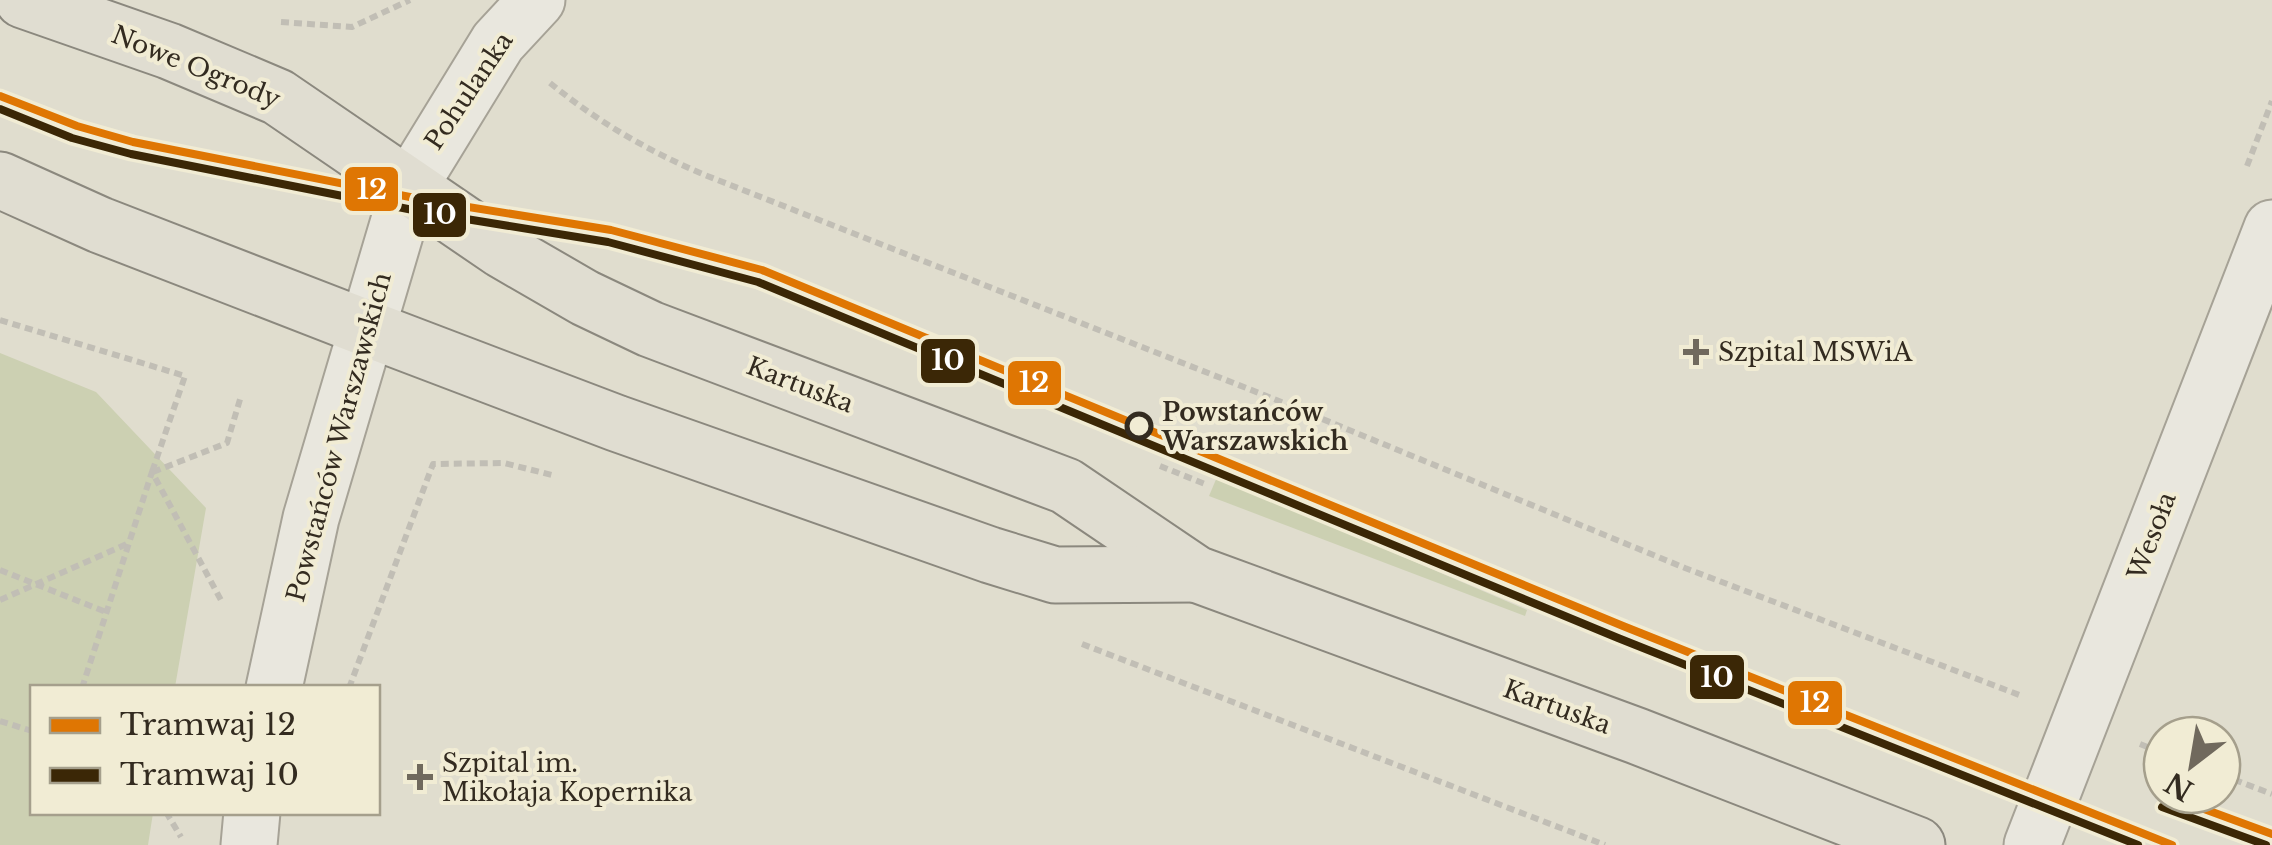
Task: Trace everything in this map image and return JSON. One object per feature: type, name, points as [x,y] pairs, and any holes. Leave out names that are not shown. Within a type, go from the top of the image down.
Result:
[{"type":"main road","name":"Nowe Ogrody","points":[[23,0],[169,51],[278,97],[410,187]]},
{"type":"main road","points":[[0,180],[100,225],[366,328]]},
{"type":"main road","name":"Kartuska","points":[[410,187],[502,250],[585,298],[650,329],[1066,486],[1196,574],[1637,736],[1916,845]]},
{"type":"main road","name":"Kartuska","points":[[366,328],[635,430],[1055,575],[1196,574]]},
{"type":"street","name":"Pohulanka","points":[[410,187],[498,42],[537,0]]},
{"type":"street","name":"Powstańców Warszawskich","points":[[275,685],[311,518],[410,187]]},
{"type":"street","name":"Wesoła","points":[[2032,845],[2272,228]]},
{"type":"street","points":[[249,845],[252,815]]},
{"type":"path","points":[[390,0],[400,4]]},
{"type":"path","points":[[268,18],[284,23],[352,27],[410,0]]},
{"type":"path","points":[[554,87],[590,115],[650,152],[705,175],[1264,395],[1685,568],[2142,744]]},
{"type":"path","points":[[0,320],[185,376],[83,683]]},
{"type":"path","points":[[152,472],[227,443],[242,396]]},
{"type":"path","points":[[350,685],[432,464],[504,462],[558,476]]},
{"type":"path","points":[[152,472],[223,599],[220,617]]},
{"type":"path","points":[[0,600],[128,544]]},
{"type":"path","points":[[0,570],[106,612]]},
{"type":"path","points":[[1074,640],[1605,845]]},
{"type":"path","points":[[0,721],[30,730]]},
{"type":"path","points":[[2242,783],[2272,794]]},
{"type":"path","points":[[168,815],[182,838]]},
{"type":"green space","points":[[0,353],[96,392],[206,508],[175,685],[30,685],[30,815],[153,815],[148,845],[0,845]]},
{"type":"green space","points":[[1217,477],[1527,610],[1525,616],[1209,496]]},
{"type":"tram line","name":"12","points":[[0,96],[77,126],[133,142],[425,200],[611,230],[762,270],[1623,626],[2172,845]]},
{"type":"tram line","name":"10","points":[[0,109],[72,138],[131,154],[423,212],[608,242],[758,282],[1618,638],[2138,845]]},
{"type":"tram line","name":"10","points":[[2184,815],[2266,845]]},
{"type":"tram line","name":"12","points":[[2220,815],[2272,834]]},
{"type":"place","name":"Szpital MSWiA","points":[[1696,352]]},
{"type":"place","name":"Powstańców Warszawskich","points":[[1139,426]]},
{"type":"place","name":"Szpital im. Mikołaja Kopernika","points":[[420,777]]}]
